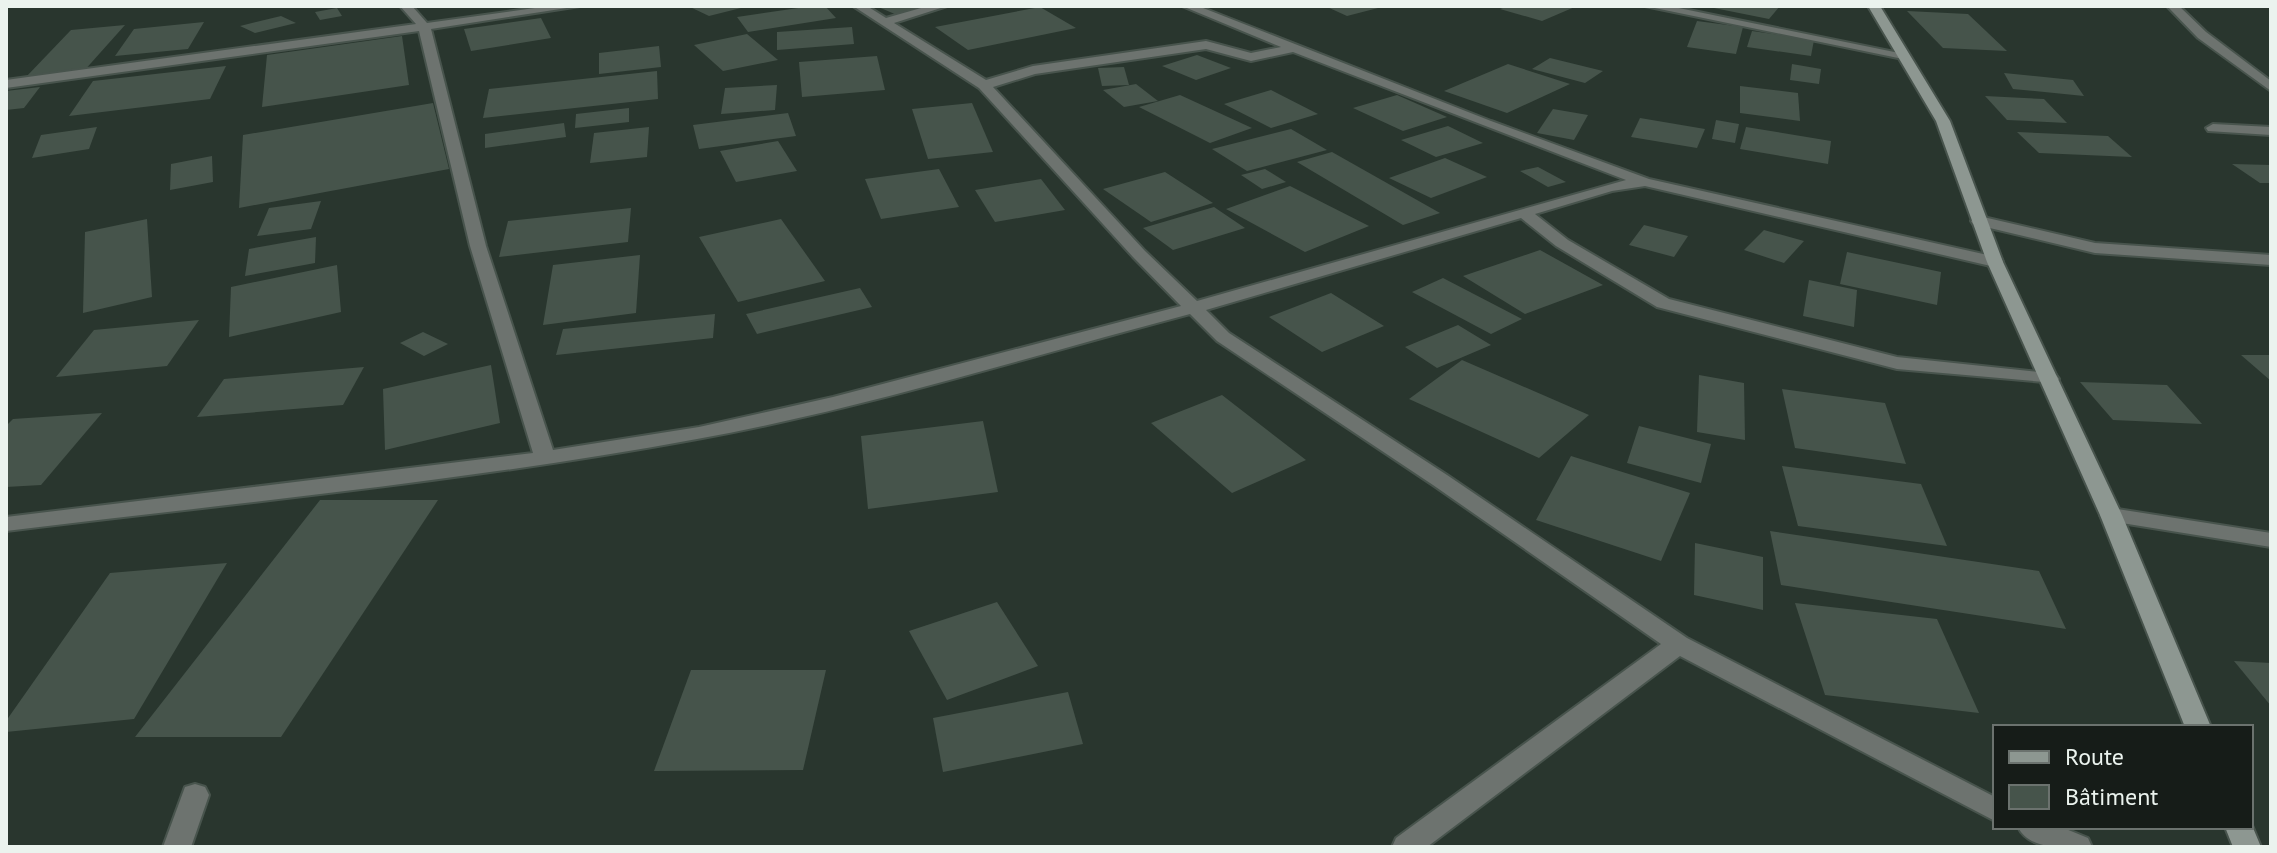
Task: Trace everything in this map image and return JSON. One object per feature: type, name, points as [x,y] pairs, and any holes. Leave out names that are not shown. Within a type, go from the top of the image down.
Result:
[{"type":"main road","points":[[1874,6],[1943,121],[1995,262],[2111,515],[2197,725]]},
{"type":"street","points":[[406,6],[424,26],[478,246],[545,458]]},
{"type":"street","points":[[6,84],[574,6]]},
{"type":"street","points":[[859,6],[888,21],[984,85],[1139,254],[1197,307],[1223,337],[1440,480],[1678,644],[1993,809]]},
{"type":"street","points":[[888,21],[941,6]]},
{"type":"street","points":[[1188,6],[1645,182],[1995,262]]},
{"type":"street","points":[[1651,6],[1903,55]]},
{"type":"street","points":[[2173,6],[2202,35],[2271,87]]},
{"type":"street","points":[[984,85],[1033,70],[1206,45],[1251,57],[1295,48]]},
{"type":"street","points":[[2213,128],[2271,131]]},
{"type":"street","points":[[6,524],[545,458],[699,433],[835,402],[1197,307],[1526,214],[1610,187],[1645,182]]},
{"type":"street","points":[[1526,214],[1562,243],[1663,303],[1897,363],[2049,379]]},
{"type":"street","points":[[1979,221],[2095,248],[2271,260]]},
{"type":"street","points":[[2111,515],[2271,540]]},
{"type":"street","points":[[1406,847],[1678,644]]},
{"type":"street","points":[[177,847],[195,795]]},
{"type":"street","points":[[2037,829],[2078,847]]},
{"type":"building","points":[[688,6],[745,6],[745,7],[709,16]]},
{"type":"building","points":[[825,6],[836,18],[748,32],[737,17]]},
{"type":"building","points":[[876,6],[925,6],[926,7],[897,15]]},
{"type":"building","points":[[1325,6],[1373,6],[1378,8],[1347,16]]},
{"type":"building","points":[[1508,6],[1577,6],[1542,21],[1500,9]]},
{"type":"building","points":[[1704,6],[1780,6],[1769,19]]},
{"type":"building","points":[[1040,7],[1076,28],[968,50],[935,27]]},
{"type":"building","points":[[337,8],[342,16],[320,20],[315,12]]},
{"type":"building","points":[[1907,11],[1968,14],[2007,51],[1943,48]]},
{"type":"building","points":[[281,16],[296,23],[255,33],[240,26]]},
{"type":"building","points":[[541,18],[551,38],[471,51],[464,29]]},
{"type":"building","points":[[1697,21],[1743,27],[1736,54],[1687,47]]},
{"type":"building","points":[[204,22],[188,49],[115,56],[134,29]]},
{"type":"building","points":[[125,25],[83,72],[26,77],[71,30]]},
{"type":"building","points":[[852,27],[854,44],[777,50],[777,32]]},
{"type":"building","points":[[1752,31],[1814,40],[1811,56],[1747,47]]},
{"type":"building","points":[[747,34],[778,60],[723,71],[694,45]]},
{"type":"building","points":[[402,36],[409,85],[262,107],[267,55]]},
{"type":"building","points":[[659,46],[661,67],[599,74],[599,53]]},
{"type":"building","points":[[1197,55],[1231,68],[1196,80],[1162,66]]},
{"type":"building","points":[[877,56],[885,90],[802,97],[799,62]]},
{"type":"building","points":[[1550,58],[1603,71],[1585,83],[1532,69]]},
{"type":"building","points":[[1508,64],[1570,84],[1507,113],[1444,91]]},
{"type":"building","points":[[1792,64],[1821,69],[1819,84],[1790,80]]},
{"type":"building","points":[[226,66],[210,99],[69,116],[93,81]]},
{"type":"building","points":[[1124,67],[1129,85],[1102,86],[1098,68]]},
{"type":"building","points":[[657,71],[658,99],[483,118],[489,89]]},
{"type":"building","points":[[2004,73],[2073,80],[2084,96],[2013,89]]},
{"type":"building","points":[[1136,84],[1158,101],[1124,107],[1103,90]]},
{"type":"building","points":[[777,85],[775,110],[721,114],[725,88]]},
{"type":"building","points":[[1740,86],[1798,93],[1800,121],[1740,113]]},
{"type":"building","points":[[40,87],[24,108],[6,110],[6,91]]},
{"type":"building","points":[[1271,90],[1318,114],[1271,128],[1224,104]]},
{"type":"building","points":[[1180,95],[1252,128],[1210,143],[1139,107]]},
{"type":"building","points":[[1397,95],[1447,117],[1403,131],[1353,108]]},
{"type":"building","points":[[1985,96],[2044,99],[2067,123],[2007,120]]},
{"type":"building","points":[[433,103],[449,169],[239,208],[243,135]]},
{"type":"building","points":[[972,103],[993,152],[928,159],[912,109]]},
{"type":"building","points":[[629,108],[629,122],[575,128],[576,114]]},
{"type":"building","points":[[1553,109],[1588,115],[1574,140],[1537,133]]},
{"type":"building","points":[[788,113],[796,136],[699,149],[693,125]]},
{"type":"building","points":[[1640,118],[1705,129],[1697,148],[1631,137]]},
{"type":"building","points":[[1716,120],[1739,124],[1735,143],[1712,139]]},
{"type":"building","points":[[564,123],[566,137],[485,148],[485,134]]},
{"type":"building","points":[[1448,126],[1483,143],[1436,157],[1401,140]]},
{"type":"building","points":[[97,127],[89,149],[32,158],[41,135]]},
{"type":"building","points":[[649,127],[647,157],[590,163],[594,133]]},
{"type":"building","points":[[1746,127],[1831,141],[1828,164],[1740,149]]},
{"type":"building","points":[[1291,129],[1327,150],[1247,171],[1212,149]]},
{"type":"building","points":[[2017,132],[2108,136],[2132,157],[2039,153]]},
{"type":"building","points":[[778,141],[797,171],[736,182],[720,151]]},
{"type":"building","points":[[1332,152],[1440,213],[1403,225],[1297,162]]},
{"type":"building","points":[[212,156],[213,182],[170,190],[171,164]]},
{"type":"building","points":[[1445,158],[1487,177],[1431,198],[1389,178]]},
{"type":"building","points":[[2232,164],[2271,165],[2271,183],[2260,183]]},
{"type":"building","points":[[1538,167],[1566,182],[1548,187],[1520,171]]},
{"type":"building","points":[[939,169],[959,207],[881,219],[865,179]]},
{"type":"building","points":[[1265,169],[1286,182],[1262,189],[1241,175]]},
{"type":"building","points":[[1165,172],[1213,203],[1151,222],[1103,189]]},
{"type":"building","points":[[1041,179],[1065,210],[995,222],[975,190]]},
{"type":"building","points":[[1290,186],[1369,226],[1305,252],[1226,209]]},
{"type":"building","points":[[321,201],[311,229],[257,236],[269,208]]},
{"type":"building","points":[[1214,207],[1245,228],[1173,250],[1143,228]]},
{"type":"building","points":[[631,208],[628,242],[499,257],[508,221]]},
{"type":"building","points":[[147,219],[152,297],[83,313],[85,232]]},
{"type":"building","points":[[781,219],[825,281],[738,302],[699,237]]},
{"type":"building","points":[[1644,225],[1688,236],[1674,257],[1629,245]]},
{"type":"building","points":[[1764,230],[1804,241],[1784,263],[1744,250]]},
{"type":"building","points":[[316,237],[315,263],[245,276],[249,249]]},
{"type":"building","points":[[1540,250],[1603,285],[1525,314],[1463,276]]},
{"type":"building","points":[[1847,252],[1941,272],[1937,305],[1840,284]]},
{"type":"building","points":[[640,255],[636,313],[543,325],[553,265]]},
{"type":"building","points":[[337,265],[341,312],[229,337],[231,287]]},
{"type":"building","points":[[1443,278],[1522,319],[1491,334],[1412,292]]},
{"type":"building","points":[[1809,280],[1857,290],[1854,327],[1803,316]]},
{"type":"building","points":[[860,288],[872,307],[757,334],[746,314]]},
{"type":"building","points":[[1331,293],[1384,326],[1322,352],[1269,317]]},
{"type":"building","points":[[715,314],[713,338],[556,355],[563,329]]},
{"type":"building","points":[[199,320],[167,366],[56,377],[94,330]]},
{"type":"building","points":[[1458,325],[1491,345],[1437,368],[1405,347]]},
{"type":"building","points":[[423,332],[448,344],[424,356],[400,343]]},
{"type":"building","points":[[2241,355],[2271,355],[2271,381]]},
{"type":"building","points":[[1462,360],[1589,415],[1539,458],[1409,399]]},
{"type":"building","points":[[491,365],[500,423],[385,450],[383,389]]},
{"type":"building","points":[[364,367],[343,405],[197,417],[224,379]]},
{"type":"building","points":[[1699,375],[1744,383],[1745,440],[1697,432]]},
{"type":"building","points":[[2080,382],[2167,385],[2202,424],[2113,420]]},
{"type":"building","points":[[1782,389],[1885,403],[1906,464],[1795,448]]},
{"type":"building","points":[[1222,395],[1306,460],[1232,493],[1151,423]]},
{"type":"building","points":[[102,413],[41,485],[6,487],[6,426],[13,419]]},
{"type":"building","points":[[983,421],[998,492],[868,509],[861,436]]},
{"type":"building","points":[[1639,426],[1711,444],[1701,483],[1627,463]]},
{"type":"building","points":[[1571,456],[1690,493],[1661,561],[1536,520]]},
{"type":"building","points":[[1782,466],[1921,484],[1947,546],[1798,526]]},
{"type":"building","points":[[320,500],[438,500],[281,737],[135,737]]},
{"type":"building","points":[[1770,531],[2039,571],[2066,629],[1781,585]]},
{"type":"building","points":[[1695,543],[1763,557],[1763,610],[1694,595]]},
{"type":"building","points":[[227,563],[134,719],[6,732],[6,721],[110,573]]},
{"type":"building","points":[[997,602],[1038,666],[947,700],[909,631]]},
{"type":"building","points":[[1795,603],[1937,619],[1979,713],[1825,695]]},
{"type":"building","points":[[2234,661],[2271,663],[2271,706]]},
{"type":"building","points":[[691,670],[826,670],[803,770],[654,771]]},
{"type":"building","points":[[1068,692],[1083,744],[943,772],[933,718]]}]
